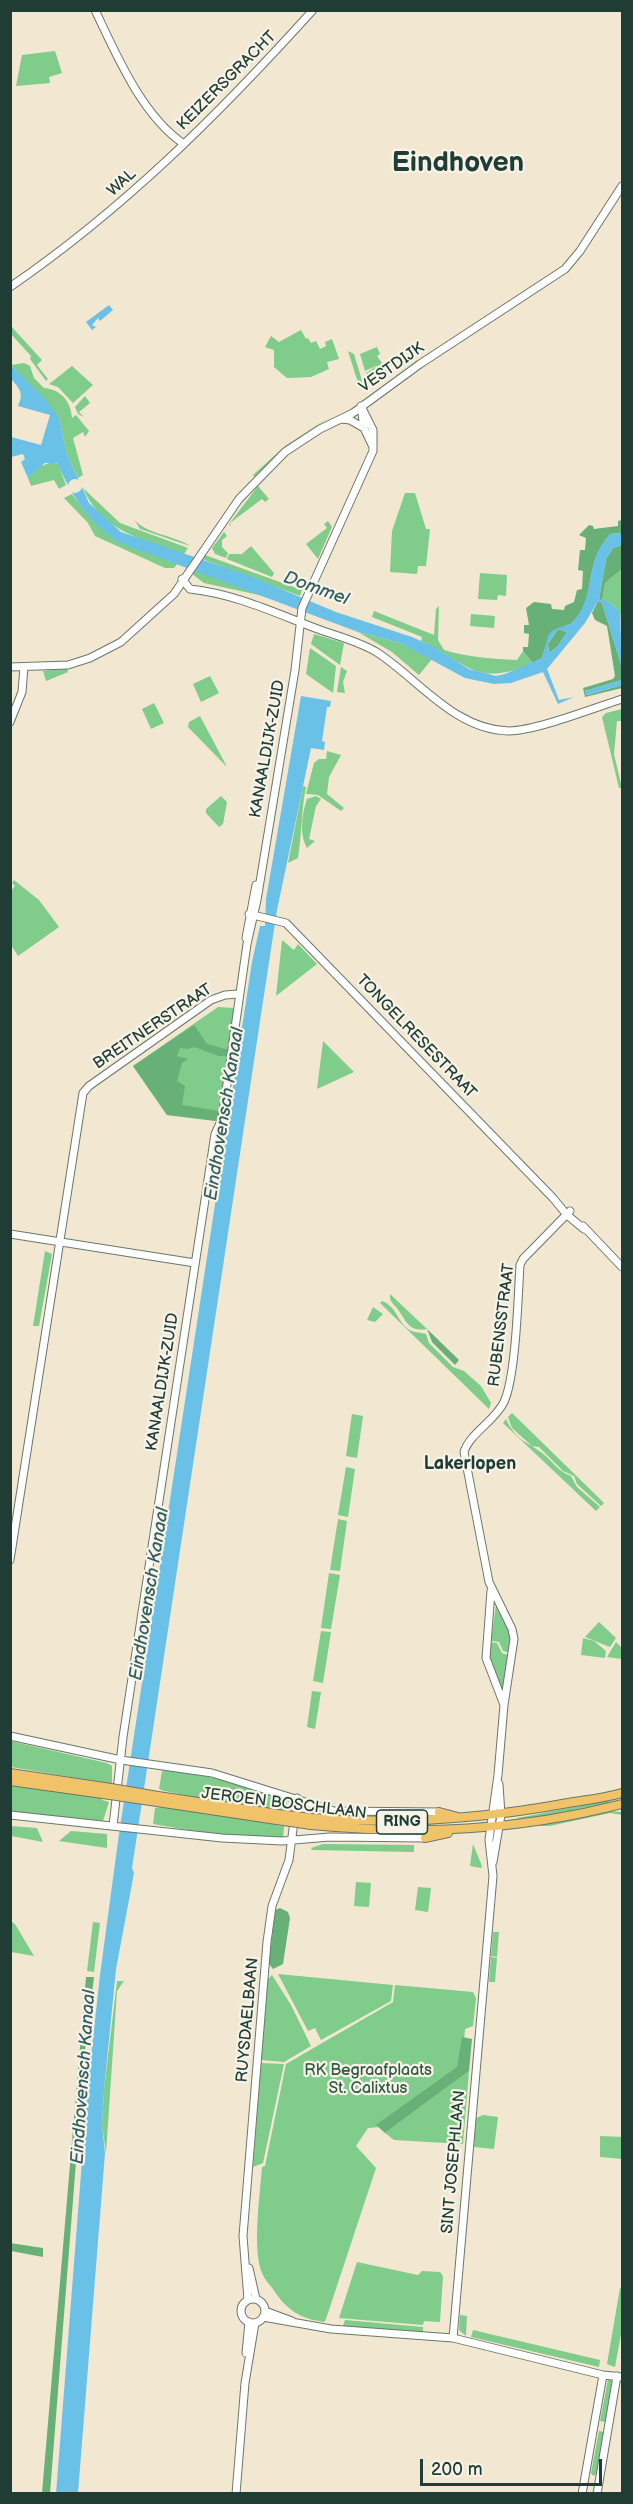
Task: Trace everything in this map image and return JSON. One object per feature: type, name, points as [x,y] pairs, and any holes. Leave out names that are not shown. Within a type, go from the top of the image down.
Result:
[{"type":"main road","name":"RING","points":[[10,1773],[110,1792]]},
{"type":"main road","name":"RING","points":[[10,1781],[110,1792]]},
{"type":"main road","name":"JEROEN BOSCHLAAN","points":[[110,1792],[277,1817],[386,1830],[495,1828],[544,1821],[622,1804]]},
{"type":"main road","name":"JEROEN BOSCHLAAN","points":[[312,1821],[387,1822],[464,1819],[622,1793]]},
{"type":"main road","points":[[439,1812],[464,1819]]},
{"type":"main road","points":[[425,1838],[454,1830]]},
{"type":"street","points":[[95,10],[117,56],[147,106],[184,144]]},
{"type":"street","name":"KEIZERSGRACHT","points":[[184,144],[237,95],[313,10]]},
{"type":"street","name":"WAL","points":[[10,287],[77,240],[184,144]]},
{"type":"street","name":"VESTDIJK","points":[[10,667],[62,666],[104,652],[144,624],[170,597],[244,493],[270,465],[302,440],[361,406],[566,269],[622,186]]},
{"type":"street","points":[[361,406],[364,428],[373,448]]},
{"type":"street","points":[[361,406],[373,430],[373,448]]},
{"type":"street","points":[[339,419],[350,420],[364,428]]},
{"type":"street","name":"KANAALDIJK-ZUID","points":[[116,1826],[121,1760],[195,1263],[215,1134],[219,1126],[246,944],[295,670],[302,609],[373,448]]},
{"type":"street","points":[[182,579],[190,589],[265,606],[300,622],[358,643],[378,653],[453,712],[474,724],[491,729],[510,731],[622,699]]},
{"type":"street","points":[[10,722],[22,692],[21,667]]},
{"type":"street","name":"TONGELRESESTRAAT","points":[[252,914],[286,923],[622,1267]]},
{"type":"street","name":"BREITNERSTRAAT","points":[[59,1242],[85,1090],[216,998],[239,994]]},
{"type":"street","name":"RUBENSSTRAAT","points":[[491,1590],[465,1452],[466,1445],[495,1417],[505,1398],[510,1377],[520,1265],[523,1259],[568,1213]]},
{"type":"street","points":[[10,1234],[195,1263]]},
{"type":"street","points":[[10,1560],[59,1242]]},
{"type":"street","points":[[491,1590],[486,1658],[504,1705]]},
{"type":"street","name":"SINT JOSEPHLAAN","points":[[453,2338],[504,1705],[514,1634],[491,1590]]},
{"type":"street","name":"JEROEN BOSCHLAAN","points":[[10,1736],[121,1760],[212,1773],[344,1812],[439,1812]]},
{"type":"street","name":"RUYSDAELBAAN","points":[[252,2300],[244,2248],[269,1923],[292,1841],[297,1798]]},
{"type":"street","name":"JEROEN BOSCHLAAN","points":[[10,1815],[222,1838],[292,1841],[330,1837],[425,1838]]},
{"type":"street","points":[[252,2323],[242,2317],[241,2311],[252,2300],[262,2304],[264,2314]]},
{"type":"street","points":[[264,2314],[297,2324],[453,2338],[603,2375],[620,2377],[597,2493]]},
{"type":"street","points":[[236,2493],[252,2323],[264,2314]]},
{"type":"street","points":[[582,2493],[603,2375]]},
{"type":"green space","points":[[55,51],[62,73],[49,77],[50,83],[16,86],[22,55]]},
{"type":"green space","points":[[10,325],[42,360],[37,365],[48,379],[46,381],[30,359],[31,356],[11,334]]},
{"type":"green space","points":[[301,330],[311,343],[316,341],[320,349],[326,346],[325,342],[332,339],[339,359],[327,362],[329,369],[311,377],[287,378],[274,367],[274,350],[265,347],[271,336],[279,342]]},
{"type":"green space","points":[[377,347],[380,354],[377,356],[389,373],[381,377],[367,378],[366,373],[378,365],[365,371],[360,354]]},
{"type":"green space","points":[[348,351],[354,354],[364,387],[360,389]]},
{"type":"green space","points":[[24,363],[30,366],[34,378],[44,388],[60,393],[64,397],[72,418],[76,415],[89,431],[85,437],[83,432],[73,438],[83,475],[78,478],[67,454],[59,418],[11,365]]},
{"type":"green space","points":[[72,366],[93,385],[73,403],[58,387],[49,384]]},
{"type":"green space","points":[[85,396],[90,403],[79,412],[84,417],[78,414],[75,407]]},
{"type":"green space","points":[[328,418],[283,450],[254,477],[253,475],[285,446]]},
{"type":"green space","points":[[52,462],[58,464],[66,485],[59,489],[54,480],[31,486],[28,478],[39,467]]},
{"type":"green space","points":[[258,486],[269,499],[265,502],[262,499],[230,523],[231,527],[229,524]]},
{"type":"green space","points":[[83,488],[120,523],[188,548],[184,554],[125,532],[100,514]]},
{"type":"green space","points":[[405,493],[415,493],[426,529],[430,529],[426,566],[418,566],[417,574],[390,572],[392,531]]},
{"type":"green space","points":[[72,494],[85,511],[108,533],[130,545],[178,563],[174,568],[165,568],[95,536],[88,523],[64,498]]},
{"type":"green space","points":[[134,519],[145,528],[190,546],[140,529]]},
{"type":"green space","points":[[622,520],[622,533],[610,534],[597,555],[582,610],[571,624],[555,632],[542,658],[533,663],[523,651],[523,647],[528,647],[529,634],[524,633],[524,625],[529,625],[526,608],[534,602],[551,604],[552,609],[564,610],[565,606],[574,602],[577,590],[582,589],[583,571],[578,570],[580,550],[585,550],[586,538],[579,535],[589,525],[594,529],[618,526],[618,521]]},
{"type":"green space","points":[[328,521],[332,527],[318,559],[306,544],[327,528],[324,524]]},
{"type":"green space","points":[[224,532],[227,536],[222,540],[222,547],[228,553],[226,558],[215,554],[212,548]]},
{"type":"green space","points":[[622,545],[622,569],[605,583],[602,601],[599,599],[606,559],[613,548]]},
{"type":"green space","points":[[251,546],[274,573],[272,577],[227,559],[229,554],[242,554]]},
{"type":"green space","points":[[205,555],[302,590],[300,596],[202,559]]},
{"type":"green space","points":[[622,569],[622,640],[620,611],[609,602],[602,601],[605,583]]},
{"type":"green space","points":[[195,570],[268,597],[204,583],[192,574]]},
{"type":"green space","points":[[480,573],[507,575],[506,596],[498,595],[497,600],[478,599]]},
{"type":"green space","points":[[598,601],[602,603],[622,667],[622,680],[585,691],[587,695],[622,685],[622,688],[585,697],[583,688],[613,679],[615,676],[607,626],[595,620],[592,613]]},
{"type":"green space","points":[[439,606],[438,640],[444,650],[480,657],[517,660],[523,651],[533,663],[498,673],[474,670],[421,641],[422,637],[372,617],[374,611],[434,635],[436,609]]},
{"type":"green space","points":[[471,614],[495,616],[494,628],[470,626]]},
{"type":"green space","points":[[558,629],[567,632],[558,646],[549,653],[548,644]]},
{"type":"green space","points":[[358,632],[400,643],[432,659],[419,675],[392,652]]},
{"type":"green space","points":[[314,634],[344,643],[340,665],[311,644]]},
{"type":"green space","points":[[310,648],[336,666],[333,693],[306,674]]},
{"type":"green space","points":[[341,667],[347,671],[343,682],[345,693],[337,692]]},
{"type":"green space","points":[[67,668],[68,672],[46,681],[43,671]]},
{"type":"green space","points":[[210,676],[219,693],[201,702],[193,684]]},
{"type":"green space","points":[[154,703],[164,723],[151,729],[142,709]]},
{"type":"green space","points":[[622,709],[622,721],[617,721],[614,754],[622,788],[619,788],[602,717],[606,713]]},
{"type":"green space","points":[[200,716],[226,766],[188,727],[189,722]]},
{"type":"green space","points":[[327,751],[341,755],[329,777],[327,794],[344,808],[341,811],[318,795],[306,794],[314,763],[319,759],[326,759]]},
{"type":"green space","points":[[303,786],[306,787],[298,858],[288,863]]},
{"type":"green space","points":[[221,796],[227,802],[223,824],[219,827],[206,813],[206,809]]},
{"type":"green space","points":[[316,796],[321,799],[316,806],[309,839],[315,841],[307,848],[302,830],[304,811],[307,799]]},
{"type":"green space","points":[[14,880],[39,900],[59,927],[18,956],[11,945],[11,891],[15,886],[12,883]]},
{"type":"green space","points":[[282,940],[294,950],[298,944],[317,964],[276,996]]},
{"type":"green space","points":[[218,1007],[233,1008],[235,1015],[218,1120],[167,1115],[133,1066]]},
{"type":"green space","points":[[194,1025],[207,1044],[229,1050],[228,1056],[219,1056],[194,1047],[180,1048],[177,1056],[188,1059],[182,1063],[177,1081],[185,1086],[182,1105],[219,1111],[218,1120],[215,1121],[167,1115],[133,1066]]},
{"type":"green space","points":[[323,1041],[354,1072],[317,1089]]},
{"type":"green space","points":[[45,1251],[52,1254],[39,1326],[33,1326]]},
{"type":"green space","points":[[390,1294],[427,1329],[421,1330],[410,1326],[391,1301]]},
{"type":"green space","points":[[382,1301],[391,1307],[408,1329],[426,1334],[429,1343],[453,1367],[464,1371],[481,1386],[491,1403],[489,1409],[380,1303]]},
{"type":"green space","points":[[373,1307],[383,1314],[375,1322],[367,1320]]},
{"type":"green space","points":[[427,1329],[459,1360],[455,1365],[432,1342]]},
{"type":"green space","points":[[512,1413],[604,1503],[601,1506],[577,1484],[574,1476],[563,1471],[539,1447],[532,1446],[512,1428],[508,1417]]},
{"type":"green space","points":[[352,1414],[363,1416],[357,1458],[346,1456]]},
{"type":"green space","points":[[506,1419],[517,1436],[545,1455],[562,1472],[571,1476],[577,1487],[600,1507],[596,1511],[503,1423]]},
{"type":"green space","points":[[346,1467],[355,1469],[348,1517],[338,1515]]},
{"type":"green space","points":[[338,1519],[347,1521],[340,1571],[330,1570]]},
{"type":"green space","points":[[329,1573],[340,1575],[331,1629],[321,1628]]},
{"type":"green space","points":[[496,1605],[512,1633],[511,1653],[503,1651],[499,1642],[491,1641]]},
{"type":"green space","points":[[599,1622],[616,1638],[610,1647],[585,1637]]},
{"type":"green space","points":[[321,1631],[331,1632],[323,1683],[313,1681]]},
{"type":"green space","points":[[583,1638],[594,1641],[606,1651],[605,1658],[581,1655]]},
{"type":"green space","points":[[489,1642],[497,1643],[502,1653],[508,1655],[502,1690],[489,1664]]},
{"type":"green space","points":[[616,1642],[622,1648],[622,1659],[607,1657]]},
{"type":"green space","points":[[312,1691],[321,1692],[315,1729],[307,1727]]},
{"type":"green space","points":[[10,1741],[107,1763],[112,1766],[112,1784],[11,1767]]},
{"type":"green space","points":[[162,1771],[233,1781],[287,1801],[287,1810],[220,1802],[164,1791],[159,1789]]},
{"type":"green space","points":[[10,1785],[102,1797],[102,1800],[109,1802],[103,1821],[11,1812]]},
{"type":"green space","points":[[603,1801],[612,1802],[518,1822],[518,1818]]},
{"type":"green space","points":[[162,1807],[275,1822],[276,1825],[284,1826],[283,1838],[217,1835],[153,1824],[155,1808]]},
{"type":"green space","points":[[610,1811],[622,1812],[622,1815],[610,1813],[550,1826],[537,1826]]},
{"type":"green space","points":[[11,1826],[37,1828],[43,1842],[11,1836]]},
{"type":"green space","points":[[71,1831],[107,1834],[107,1848],[59,1841]]},
{"type":"green space","points":[[323,1844],[414,1845],[414,1852],[312,1850],[311,1848]]},
{"type":"green space","points":[[473,1844],[482,1866],[481,1868],[470,1866]]},
{"type":"green space","points":[[356,1882],[371,1883],[369,1907],[354,1906]]},
{"type":"green space","points":[[418,1887],[431,1888],[428,1912],[415,1910]]},
{"type":"green space","points":[[280,1908],[288,1912],[290,1918],[283,1964],[273,1969],[269,1964],[275,1910]]},
{"type":"green space","points":[[12,1922],[15,1924],[34,1956],[11,1952]]},
{"type":"green space","points":[[93,1922],[100,1923],[94,1972],[87,1971]]},
{"type":"green space","points":[[493,1932],[499,1932],[497,1957],[491,1956]]},
{"type":"green space","points":[[491,1957],[497,1958],[495,1982],[489,1982]]},
{"type":"green space","points":[[278,1974],[393,1985],[391,2001],[321,2040],[315,2028],[308,2031]]},
{"type":"green space","points":[[272,1975],[291,2005],[311,2046],[284,2062],[261,2060],[268,1979]]},
{"type":"green space","points":[[86,1977],[94,1977],[84,2060],[50,2493],[42,2493]]},
{"type":"green space","points":[[117,1981],[124,1981],[117,1991],[106,2153],[102,2125],[104,2090]]},
{"type":"green space","name":"RK Begraafplaats St. Calixtus","points":[[395,1985],[473,1992],[476,1998],[473,2026],[465,2029],[462,2067],[380,2127],[368,2128],[356,2146],[376,2168],[326,2319],[324,2322],[316,2321],[290,2309],[263,2276],[259,2263],[258,2221],[262,2167],[265,2166],[286,2064],[393,2002]]},
{"type":"green space","points":[[462,2037],[472,2039],[469,2071],[385,2133],[376,2125],[457,2067]]},
{"type":"green space","points":[[261,2063],[284,2064],[263,2163],[253,2167]]},
{"type":"green space","points":[[469,2071],[463,2144],[394,2140],[385,2133]]},
{"type":"green space","points":[[483,2115],[498,2117],[494,2149],[474,2147],[476,2118]]},
{"type":"green space","points":[[600,2136],[622,2137],[622,2159],[600,2157]]},
{"type":"green space","points":[[10,2243],[43,2248],[43,2257],[11,2251]]},
{"type":"green space","points":[[357,2262],[418,2275],[422,2271],[440,2272],[443,2276],[440,2322],[424,2321],[423,2325],[339,2318]]},
{"type":"green space","points":[[620,2288],[622,2289],[622,2329],[615,2367],[607,2364]]},
{"type":"green space","points":[[460,2315],[467,2316],[466,2336],[459,2330]]},
{"type":"green space","points":[[345,2320],[423,2327],[423,2332],[343,2326]]},
{"type":"green space","points":[[473,2330],[600,2360],[599,2367],[471,2337]]},
{"type":"green space","points":[[608,2379],[612,2381],[606,2422],[600,2421]]},
{"type":"green space","points":[[599,2431],[604,2432],[597,2474],[593,2476],[591,2473]]},
{"type":"water","points":[[109,305],[113,310],[100,321],[98,318],[92,325],[96,327],[92,330],[86,322]]},
{"type":"water","points":[[10,364],[46,400],[59,418],[67,454],[89,503],[121,532],[250,576],[336,612],[412,637],[434,647],[469,669],[496,676],[542,658],[551,631],[571,624],[583,608],[594,563],[601,546],[610,534],[622,533],[622,545],[613,548],[606,559],[599,599],[609,602],[620,611],[622,667],[602,603],[598,601],[585,623],[547,669],[559,700],[574,697],[558,704],[543,672],[511,683],[494,684],[465,678],[400,643],[358,632],[120,543],[99,527],[82,508],[57,463],[45,463],[28,478],[21,462],[25,459],[23,454],[11,457],[11,437],[41,445],[50,415],[18,406],[21,398],[20,391],[11,379]],"holes":[[[558,629],[567,632],[558,646],[549,653],[548,644]]]},
{"type":"water","points":[[622,680],[622,685],[586,695],[585,691]]},
{"type":"water","points":[[301,696],[331,701],[330,707],[327,707],[322,741],[325,742],[324,750],[311,748],[277,910],[132,1868],[134,1873],[116,1969],[104,2090],[102,2125],[105,2153],[78,2493],[56,2494],[88,2084],[119,1834],[252,962],[260,926],[265,926],[266,899]]},
{"type":"pier","points":[[75,479],[80,481],[82,486],[80,491],[75,493],[70,491],[68,486],[70,481]]},
{"type":"district","name":"Eindhoven","points":[[458,164]]},
{"type":"district","name":"Lakerlopen","points":[[470,1464]]},
{"type":"water label","name":"Dommel","points":[[316,589]]},
{"type":"water label","name":"Eindhovensch Kanaal","points":[[225,1114]]},
{"type":"water label","name":"Eindhovensch Kanaal","points":[[150,1594]]},
{"type":"water label","name":"Eindhovensch Kanaal","points":[[84,2077]]}]
